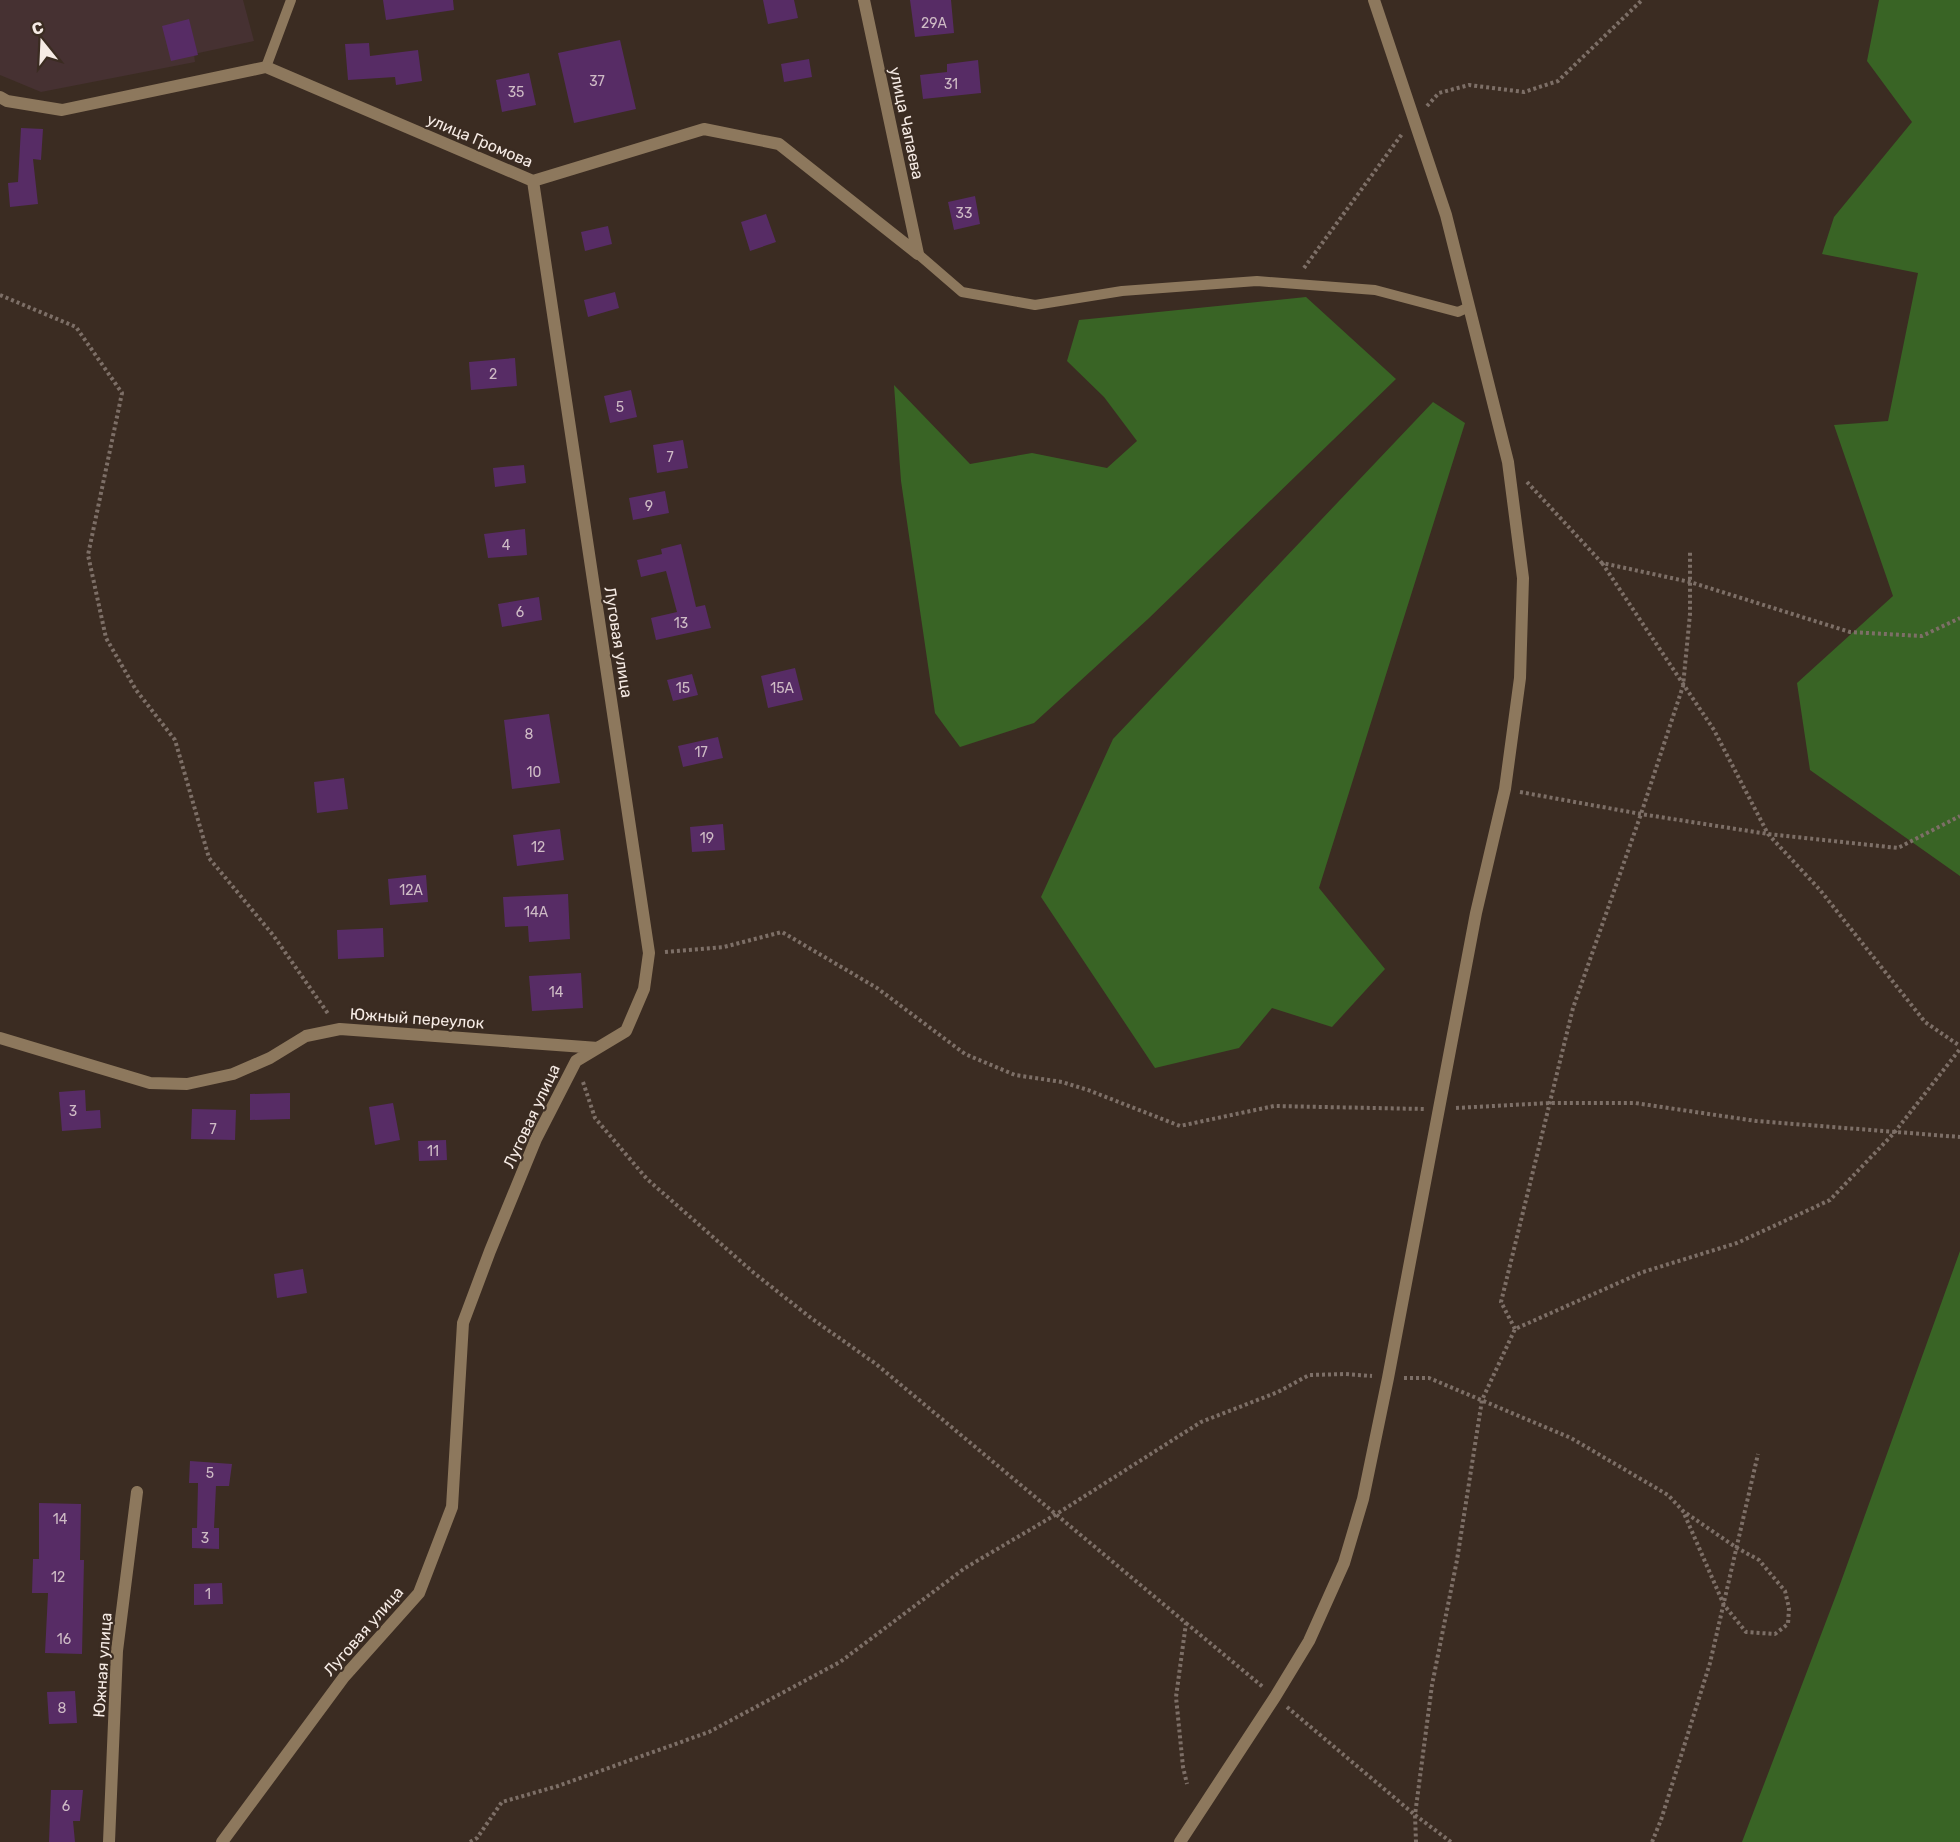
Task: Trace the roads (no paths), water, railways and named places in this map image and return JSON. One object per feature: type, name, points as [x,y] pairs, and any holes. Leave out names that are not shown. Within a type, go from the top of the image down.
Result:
[{"type":"street","name":"улица Чапаева","points":[[864,0],[918,254]]},
{"type":"street","points":[[1180,1842],[1309,1641],[1344,1563],[1363,1498],[1476,913],[1505,789],[1520,678],[1524,578],[1508,462],[1446,215],[1374,0]]},
{"type":"street","points":[[0,97],[7,101],[62,110],[266,68]]},
{"type":"street","name":"улица Громова","points":[[266,68],[533,181],[704,129],[778,144],[918,254]]},
{"type":"street","name":"Луговая улица","points":[[222,1842],[344,1677],[418,1593],[452,1507],[463,1323],[536,1139],[576,1061],[626,1031],[644,989],[649,953],[533,181]]},
{"type":"street","name":"Южный переулок","points":[[0,1038],[150,1083],[187,1084],[233,1074],[270,1058],[306,1036],[339,1029],[598,1048]]},
{"type":"street","name":"Южная улица","points":[[109,1842],[117,1651],[137,1492]]},
{"type":"lane","points":[[266,68],[291,0]]},
{"type":"lane","points":[[918,254],[962,292],[1035,305],[1122,291],[1257,281],[1375,290],[1458,312],[1469,307]]}]
